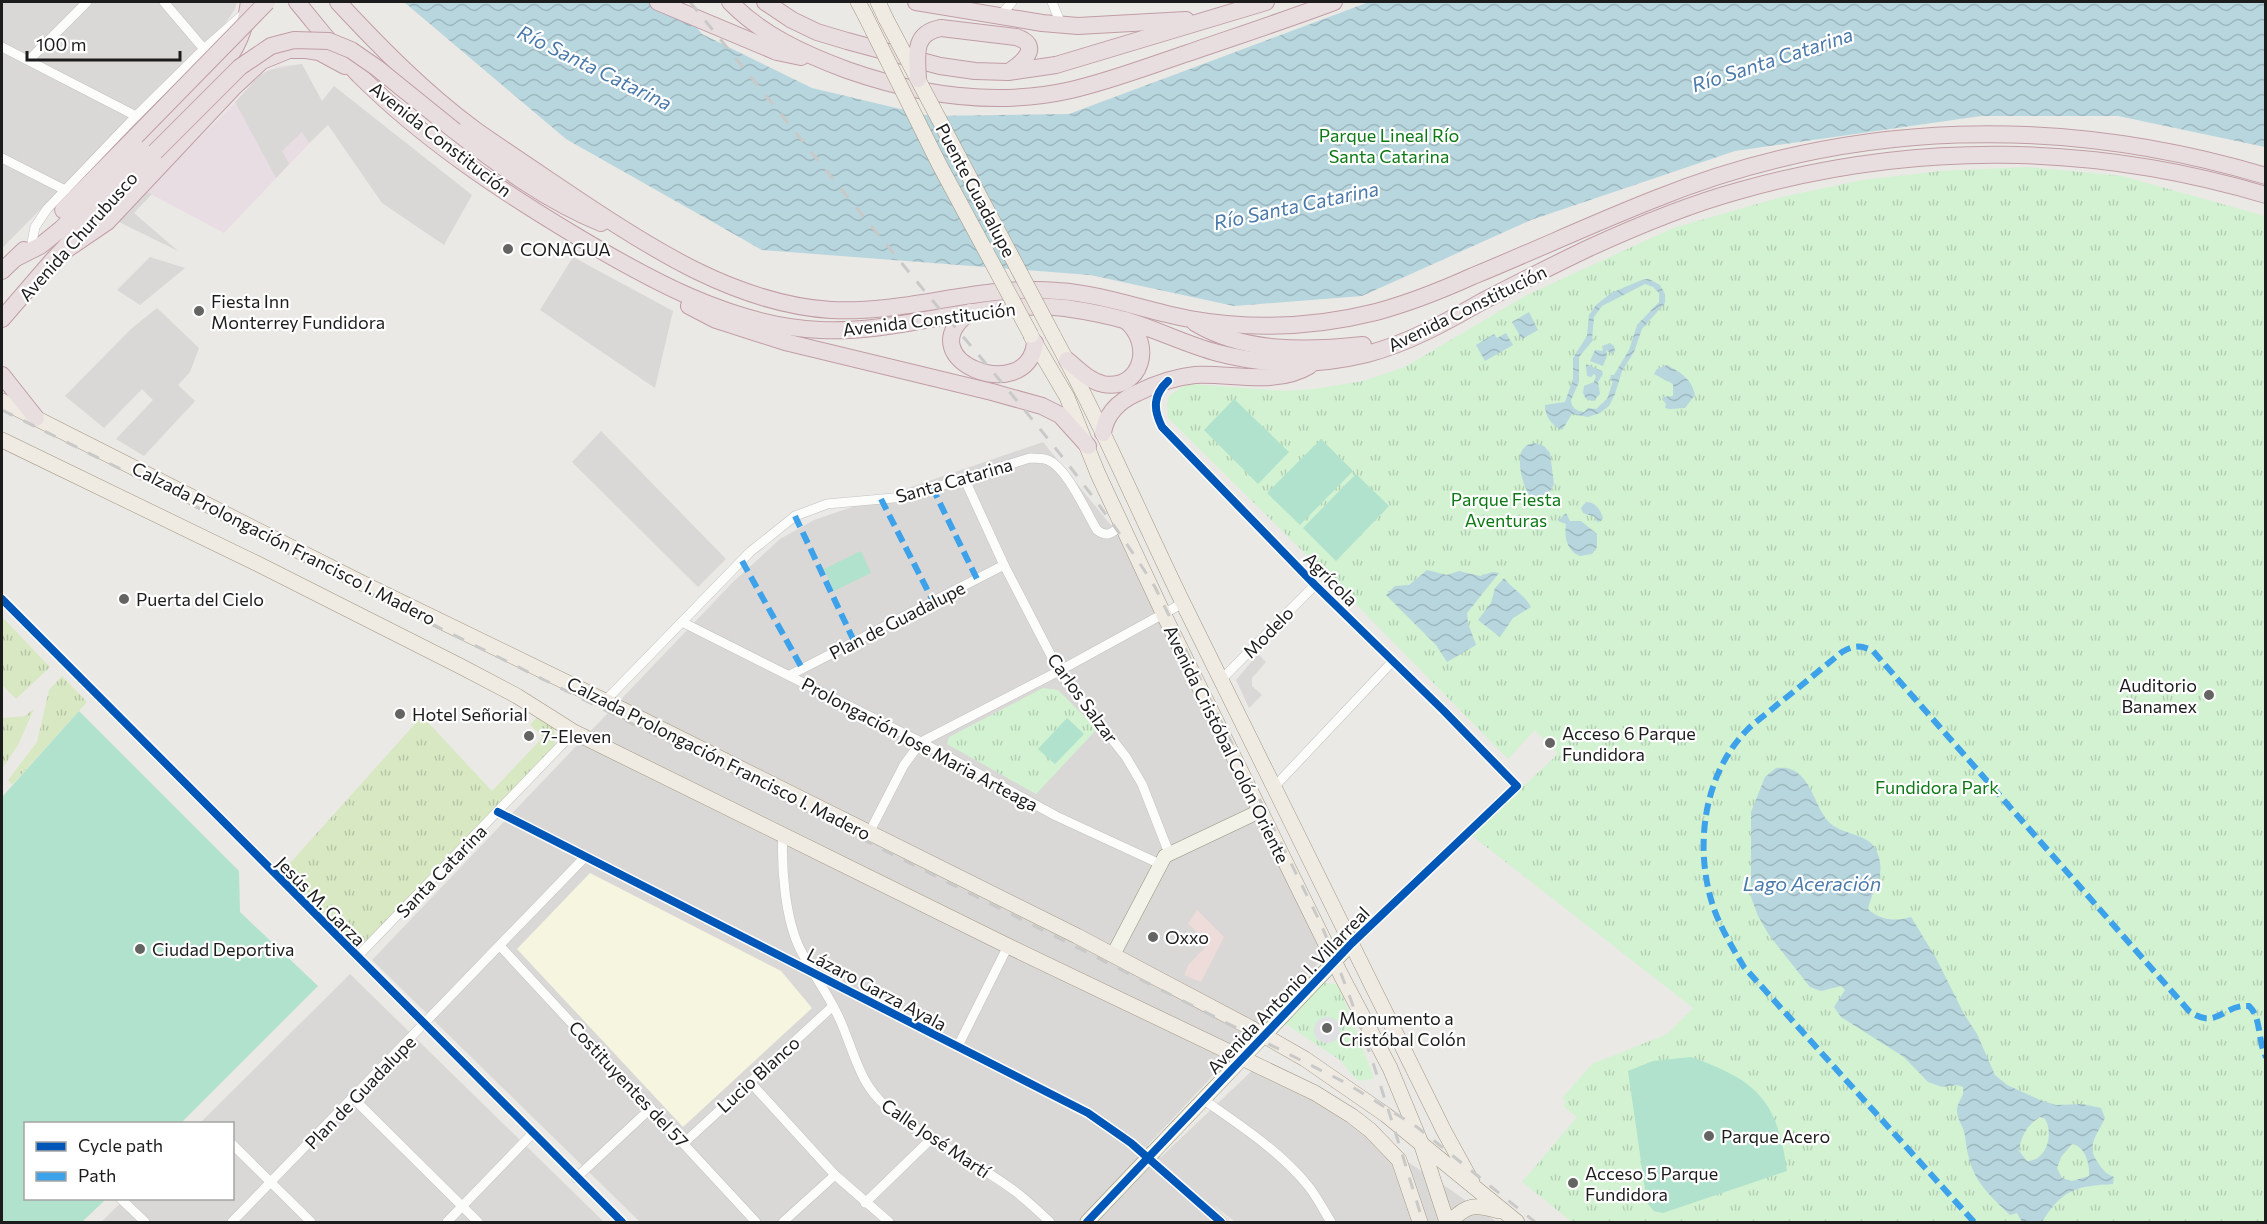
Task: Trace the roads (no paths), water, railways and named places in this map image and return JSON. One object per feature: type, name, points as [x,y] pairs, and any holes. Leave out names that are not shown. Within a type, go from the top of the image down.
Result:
[{"type":"highway","name":"Avenida Churubusco","points":[[6,265],[32,242],[267,2]]},
{"type":"highway","name":"Avenida Constitución","points":[[297,2],[360,75],[410,119],[475,170],[553,222],[650,277],[719,308],[760,321],[801,329],[844,330],[970,312],[1056,307],[1125,320],[1198,347],[1229,355],[1281,363],[1316,362],[1382,349],[1436,327],[1590,248],[1675,212],[1738,191],[1825,170],[1960,154],[2064,156],[2168,170],[2265,195]]},
{"type":"highway","name":"Avenida Constitución","points":[[338,2],[380,48],[473,128],[637,237],[720,282],[764,298],[827,309],[893,308],[1001,290],[1051,290],[1098,296],[1188,318],[1251,326],[1326,322],[1374,313],[1452,285],[1649,201],[1715,176],[1818,150],[1887,139],[1993,133],[2064,136],[2168,151],[2265,176]]},
{"type":"highway","points":[[658,2],[777,52],[814,58]]},
{"type":"highway","points":[[730,2],[761,28],[814,58],[859,74],[925,92],[965,97],[1027,97],[1089,86],[1334,2]]},
{"type":"highway","points":[[765,2],[792,20],[817,32],[940,66],[975,71],[1008,72],[1056,65],[1211,19],[1239,7],[1266,2]]},
{"type":"highway","points":[[777,2],[792,20]]},
{"type":"highway","points":[[916,2],[999,17],[1061,24],[1104,26],[1211,19]]},
{"type":"highway","points":[[6,265],[40,246],[61,229],[219,70],[237,46],[246,22],[248,6]]},
{"type":"highway","points":[[918,79],[917,52],[921,39],[928,32],[941,28],[1016,37],[1024,41],[1029,48],[1028,57],[1008,72]]},
{"type":"highway","name":"Avenida Churubusco","points":[[2,319],[57,256],[155,152],[245,62],[272,46],[294,40],[329,41],[351,50],[377,68],[492,160],[552,200],[579,214],[637,237]]},
{"type":"highway","points":[[57,256],[107,222],[233,88],[262,61],[289,50],[306,50],[319,52],[360,75]]},
{"type":"highway","points":[[650,277],[685,304],[716,320],[739,328],[785,342],[1042,406],[1060,415],[1088,447]]},
{"type":"highway","points":[[2,325],[14,307]]},
{"type":"highway","points":[[970,312],[954,326],[951,342],[956,355],[976,370],[993,374],[1018,370],[1030,360],[1034,353],[1033,339]]},
{"type":"highway","points":[[1188,318],[1218,336],[1264,346],[1314,349],[1364,345],[1436,327]]},
{"type":"highway","points":[[1067,360],[1096,382],[1109,384],[1128,378],[1140,362],[1143,349],[1136,330],[1125,320]]},
{"type":"highway","points":[[1103,433],[1107,420],[1121,401],[1168,381],[1196,375],[1280,377],[1303,370],[1316,362]]},
{"type":"highway","points":[[2,375],[36,418]]},
{"type":"main road","name":"Puente Guadalupe","points":[[878,2],[956,155],[1067,360]]},
{"type":"main road","name":"Puente Guadalupe","points":[[862,8],[939,164],[1033,339]]},
{"type":"main road","name":"Avenida Cristóbal Colón Oriente","points":[[1033,339],[1067,397],[1121,526],[1260,811],[1323,934],[1334,961],[1390,1068],[1421,1143],[1448,1222]]},
{"type":"main road","name":"Avenida Cristóbal Colón Oriente","points":[[1067,360],[1183,603],[1477,1192]]},
{"type":"main road","name":"Calzada Prolongación Francisco I. Madero","points":[[2,401],[1113,955],[1263,1035],[1305,1059],[1386,1115],[1477,1192],[1517,1222]]},
{"type":"main road","name":"Calzada Prolongación Francisco I. Madero","points":[[2,440],[258,564],[460,666],[517,696],[574,732],[783,833],[1008,946],[1315,1093],[1370,1130],[1399,1160],[1420,1222]]},
{"type":"main road","points":[[1448,1222],[1469,1207],[1480,1207],[1504,1213]]},
{"type":"street","points":[[29,60],[87,2]]},
{"type":"street","points":[[164,2],[204,49]]},
{"type":"street","points":[[999,17],[1011,2]]},
{"type":"street","points":[[1052,2],[1061,24]]},
{"type":"street","points":[[32,242],[39,219],[65,190],[136,116],[248,6]]},
{"type":"street","points":[[2,47],[136,116]]},
{"type":"street","points":[[2,158],[65,190]]},
{"type":"street","name":"Agrícola","points":[[1168,381],[1155,400],[1155,414],[1162,427],[1315,585],[1517,786]]},
{"type":"street","name":"Santa Catarina","points":[[605,701],[750,552],[795,516],[827,504],[904,497],[1030,458],[1049,460],[1062,472],[1097,530],[1104,535],[1110,535],[1121,526]]},
{"type":"street","name":"Carlos Salzar","points":[[964,478],[1004,565],[1059,671],[1126,757],[1142,784],[1169,853]]},
{"type":"street","name":"Plan de Guadalupe","points":[[790,675],[1004,565]]},
{"type":"street","name":"Modelo","points":[[1222,679],[1315,585]]},
{"type":"street","name":"Jesús M. Garza","points":[[2,599],[622,1222]]},
{"type":"street","points":[[869,833],[904,765],[921,742],[1059,671],[1183,603]]},
{"type":"street","name":"Prolongación Jose Maria Arteaga","points":[[682,622],[921,742],[1056,816],[1160,864]]},
{"type":"street","points":[[1275,786],[1393,661]]},
{"type":"street","name":"Santa Catarina","points":[[357,957],[574,732]]},
{"type":"street","name":"Avenida Antonio I. Villarreal","points":[[1087,1222],[1334,961],[1517,786]]},
{"type":"street","points":[[1113,955],[1160,864],[1169,853],[1260,811]]},
{"type":"street","name":"Lázaro Garza Ayala","points":[[498,812],[1088,1113],[1116,1131],[1221,1222]]},
{"type":"street","name":"Calle José Martí","points":[[783,833],[782,847],[789,916],[800,949],[841,1022],[858,1069],[868,1087],[885,1106],[931,1139],[1012,1189],[1050,1222]]},
{"type":"street","name":"Plan de Guadalupe","points":[[232,1222],[354,1099],[586,856]]},
{"type":"street","points":[[957,1048],[1008,946]]},
{"type":"street","name":"Costituyentes del 57","points":[[501,947],[756,1222]]},
{"type":"street","name":"Lucio Blanco","points":[[684,1143],[833,1006]]},
{"type":"street","points":[[750,1082],[835,1175],[889,1222]]},
{"type":"street","points":[[354,1099],[478,1222]]},
{"type":"street","points":[[1204,1100],[1255,1136],[1283,1160],[1310,1188],[1331,1222]]},
{"type":"street","points":[[576,1178],[651,1108]]},
{"type":"street","points":[[447,1222],[532,1134]]},
{"type":"street","points":[[865,1203],[931,1139]]},
{"type":"street","points":[[234,1146],[311,1222]]},
{"type":"street","points":[[783,1222],[835,1175]]},
{"type":"street","points":[[122,1200],[145,1222]]},
{"type":"water","name":"Río Santa Catarina","points":[[404,2],[676,2],[702,34],[812,88],[930,116],[1069,114],[1369,2],[2265,2],[2265,147],[2118,116],[1981,116],[1735,151],[1531,220],[1362,296],[1234,306],[1090,275],[762,250],[566,139]]},
{"type":"water","points":[[1649,279],[1660,285],[1665,294],[1665,303],[1642,329],[1634,352],[1622,371],[1609,406],[1600,413],[1588,417],[1572,414],[1562,430],[1549,420],[1545,405],[1565,402],[1573,379],[1573,358],[1587,336],[1589,315],[1596,305],[1611,293]],"holes":[[[1645,284],[1653,287],[1659,293],[1659,302],[1637,325],[1629,350],[1614,375],[1611,375],[1610,380],[1613,381],[1607,399],[1596,409],[1588,408],[1584,412],[1577,410],[1573,407],[1571,400],[1579,382],[1579,357],[1594,339],[1592,339],[1594,317],[1602,306]]]},
{"type":"water","points":[[1529,312],[1538,330],[1522,339],[1512,322]]},
{"type":"water","points":[[1506,333],[1513,345],[1485,361],[1476,345],[1494,334],[1497,338]]},
{"type":"water","points":[[1610,343],[1614,346],[1615,351],[1612,354],[1606,350],[1607,356],[1603,366],[1590,361],[1595,350],[1603,351],[1602,346]]},
{"type":"water","points":[[1586,364],[1602,371],[1603,374],[1598,382],[1600,394],[1593,401],[1586,399],[1583,393],[1584,386],[1594,382],[1596,376],[1594,374],[1591,377],[1587,376]]},
{"type":"water","points":[[1667,365],[1685,377],[1693,389],[1695,395],[1685,408],[1665,408],[1666,404],[1662,399],[1673,396],[1673,384],[1654,374],[1657,369]]},
{"type":"water","points":[[1534,443],[1544,446],[1550,453],[1554,484],[1549,494],[1539,498],[1530,496],[1527,492],[1520,464],[1522,451],[1527,445]]},
{"type":"water","points":[[1586,502],[1592,503],[1599,509],[1603,518],[1601,521],[1597,522],[1595,517],[1583,513],[1581,508]]},
{"type":"water","points":[[1566,513],[1570,521],[1581,521],[1597,534],[1597,547],[1592,554],[1580,556],[1569,547],[1566,539],[1566,524],[1558,521]]},
{"type":"water","points":[[1427,570],[1447,575],[1459,571],[1480,576],[1493,572],[1499,573],[1467,613],[1476,645],[1447,662],[1436,645],[1386,595],[1395,586],[1409,585]]},
{"type":"water","points":[[1504,578],[1531,607],[1513,618],[1500,637],[1478,620],[1491,603],[1495,588]]},
{"type":"water","name":"Lago Aceración","points":[[1776,768],[1788,768],[1797,773],[1808,786],[1831,824],[1863,838],[1874,846],[1881,868],[1868,909],[1877,916],[1888,919],[1911,917],[1977,1034],[1995,1075],[2007,1085],[2056,1105],[2082,1104],[2101,1108],[2105,1118],[2094,1141],[2093,1152],[2103,1170],[2114,1177],[2113,1184],[2090,1186],[2072,1191],[2056,1202],[2042,1222],[2022,1222],[2017,1213],[2010,1215],[1984,1188],[1970,1162],[1957,1112],[1963,1087],[1957,1085],[1942,1087],[1928,1082],[1904,1057],[1841,1017],[1834,1007],[1845,990],[1841,986],[1821,991],[1810,987],[1769,935],[1758,916],[1751,897],[1751,812],[1765,777]],"holes":[[[2040,1117],[2045,1119],[2048,1125],[2047,1145],[2040,1156],[2027,1161],[2019,1151],[2021,1140],[2028,1127]],[[2072,1144],[2077,1145],[2083,1152],[2089,1171],[2089,1176],[2072,1181],[2062,1178],[2057,1168],[2061,1157]]]},
{"type":"railway","points":[[690,2],[1075,473],[1130,548],[1155,587],[1320,922],[1363,1033],[1423,1222]]},
{"type":"railway","points":[[2,410],[697,756],[1346,1083],[1417,1127],[1535,1222]]},
{"type":"place","name":"CONAGUA","points":[[508,249]]},
{"type":"place","name":"Fiesta Inn Monterrey Fundidora","points":[[199,311]]},
{"type":"place","name":"Puerta del Cielo","points":[[124,599]]},
{"type":"place","name":"Auditorio Banamex","points":[[2209,695]]},
{"type":"place","name":"Hotel Señorial","points":[[400,714]]},
{"type":"place","name":"7-Eleven","points":[[529,736]]},
{"type":"place","name":"Acceso 6 Parque Fundidora","points":[[1550,743]]},
{"type":"place","name":"Oxxo","points":[[1153,937]]},
{"type":"place","name":"Ciudad Deportiva","points":[[140,949]]},
{"type":"place","name":"Monumento a Cristóbal Colón","points":[[1327,1028]]},
{"type":"place","name":"Parque Acero","points":[[1709,1136]]},
{"type":"place","name":"Acceso 5 Parque Fundidora","points":[[1573,1183]]},
{"type":"park label","name":"Parque Lineal Río Santa Catarina","points":[[1389,145]]},
{"type":"park label","name":"Parque Fiesta Aventuras","points":[[1506,509]]},
{"type":"park label","name":"Fundidora Park","points":[[1937,787]]}]
